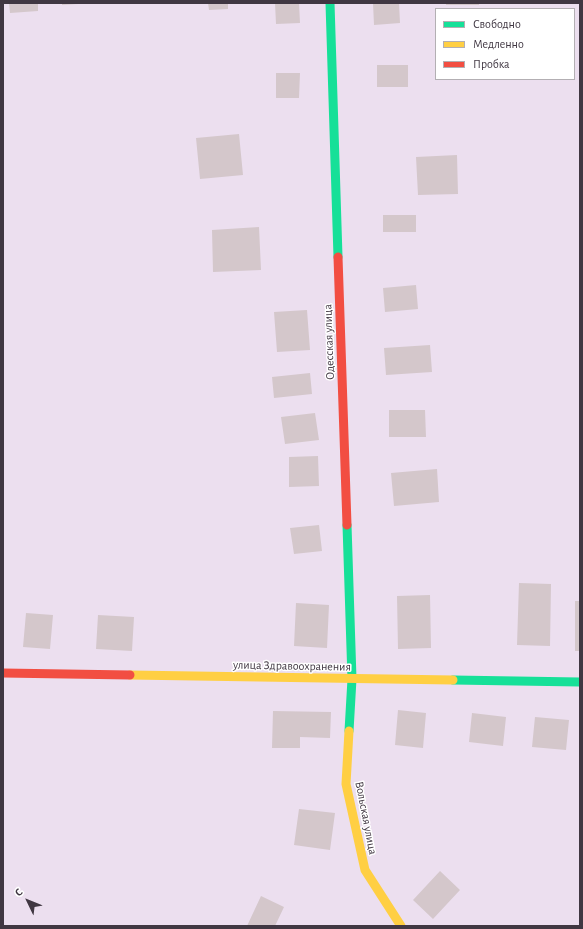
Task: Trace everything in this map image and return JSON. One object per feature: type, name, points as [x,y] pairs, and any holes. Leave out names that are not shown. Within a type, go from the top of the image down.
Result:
[{"type":"street","name":"Одесская улица","points":[[330,3],[352,679]]},
{"type":"street","name":"улица Здравоохранения","points":[[3,673],[580,682]]},
{"type":"street","name":"Вольская улица","points":[[352,679],[346,784],[365,870],[401,926]]},
{"type":"building","points":[[9,3],[38,3],[38,11],[10,13]]},
{"type":"building","points":[[62,3],[78,3],[78,4],[62,5]]},
{"type":"building","points":[[208,3],[228,3],[228,9],[209,10]]},
{"type":"building","points":[[275,3],[299,3],[300,23],[276,24]]},
{"type":"building","points":[[373,3],[399,3],[400,23],[374,25]]},
{"type":"building","points":[[446,3],[479,3],[479,5],[446,5]]},
{"type":"building","points":[[377,65],[408,65],[408,87],[377,87]]},
{"type":"building","points":[[276,73],[300,73],[299,98],[276,98]]},
{"type":"building","points":[[239,134],[243,175],[200,179],[196,138]]},
{"type":"building","points":[[457,155],[458,194],[418,195],[416,157]]},
{"type":"building","points":[[383,215],[416,215],[416,232],[383,232]]},
{"type":"building","points":[[259,227],[261,270],[213,272],[212,230]]},
{"type":"building","points":[[416,285],[418,309],[385,312],[383,288]]},
{"type":"building","points":[[307,310],[310,350],[277,352],[274,312]]},
{"type":"building","points":[[430,345],[432,372],[386,375],[384,348]]},
{"type":"building","points":[[310,373],[312,394],[274,398],[272,377]]},
{"type":"building","points":[[389,410],[425,410],[426,437],[389,437]]},
{"type":"building","points":[[315,413],[319,440],[285,444],[281,417]]},
{"type":"building","points":[[318,456],[319,486],[289,487],[289,457]]},
{"type":"building","points":[[437,469],[439,502],[394,506],[391,473]]},
{"type":"building","points":[[319,525],[322,551],[294,554],[290,528]]},
{"type":"building","points":[[519,583],[551,584],[550,646],[517,645]]},
{"type":"building","points":[[430,595],[431,648],[398,649],[397,596]]},
{"type":"building","points":[[575,601],[580,601],[580,651],[575,651]]},
{"type":"building","points":[[296,603],[329,605],[327,648],[294,646]]},
{"type":"building","points":[[26,613],[53,615],[50,649],[23,647]]},
{"type":"building","points":[[98,615],[134,617],[132,651],[96,649]]},
{"type":"building","points":[[398,710],[426,713],[423,748],[395,745]]},
{"type":"building","points":[[273,711],[331,712],[330,738],[300,737],[300,748],[272,748]]},
{"type":"building","points":[[472,713],[506,717],[503,746],[469,742]]},
{"type":"building","points":[[535,717],[569,720],[566,750],[532,747]]},
{"type":"building","points":[[299,809],[335,813],[330,850],[294,845]]},
{"type":"building","points":[[440,871],[460,890],[433,919],[413,900]]},
{"type":"building","points":[[261,896],[284,907],[275,926],[247,926]]},
{"type":"traffic: fast","points":[[330,3],[338,257]]},
{"type":"traffic: fast","points":[[347,525],[352,679],[349,731]]},
{"type":"traffic: fast","points":[[453,680],[580,682]]},
{"type":"traffic: slow","points":[[130,675],[453,680]]},
{"type":"traffic: slow","points":[[349,731],[346,784],[365,870],[401,926]]},
{"type":"traffic: jam","points":[[338,257],[347,525]]},
{"type":"traffic: jam","points":[[3,673],[130,675]]}]
